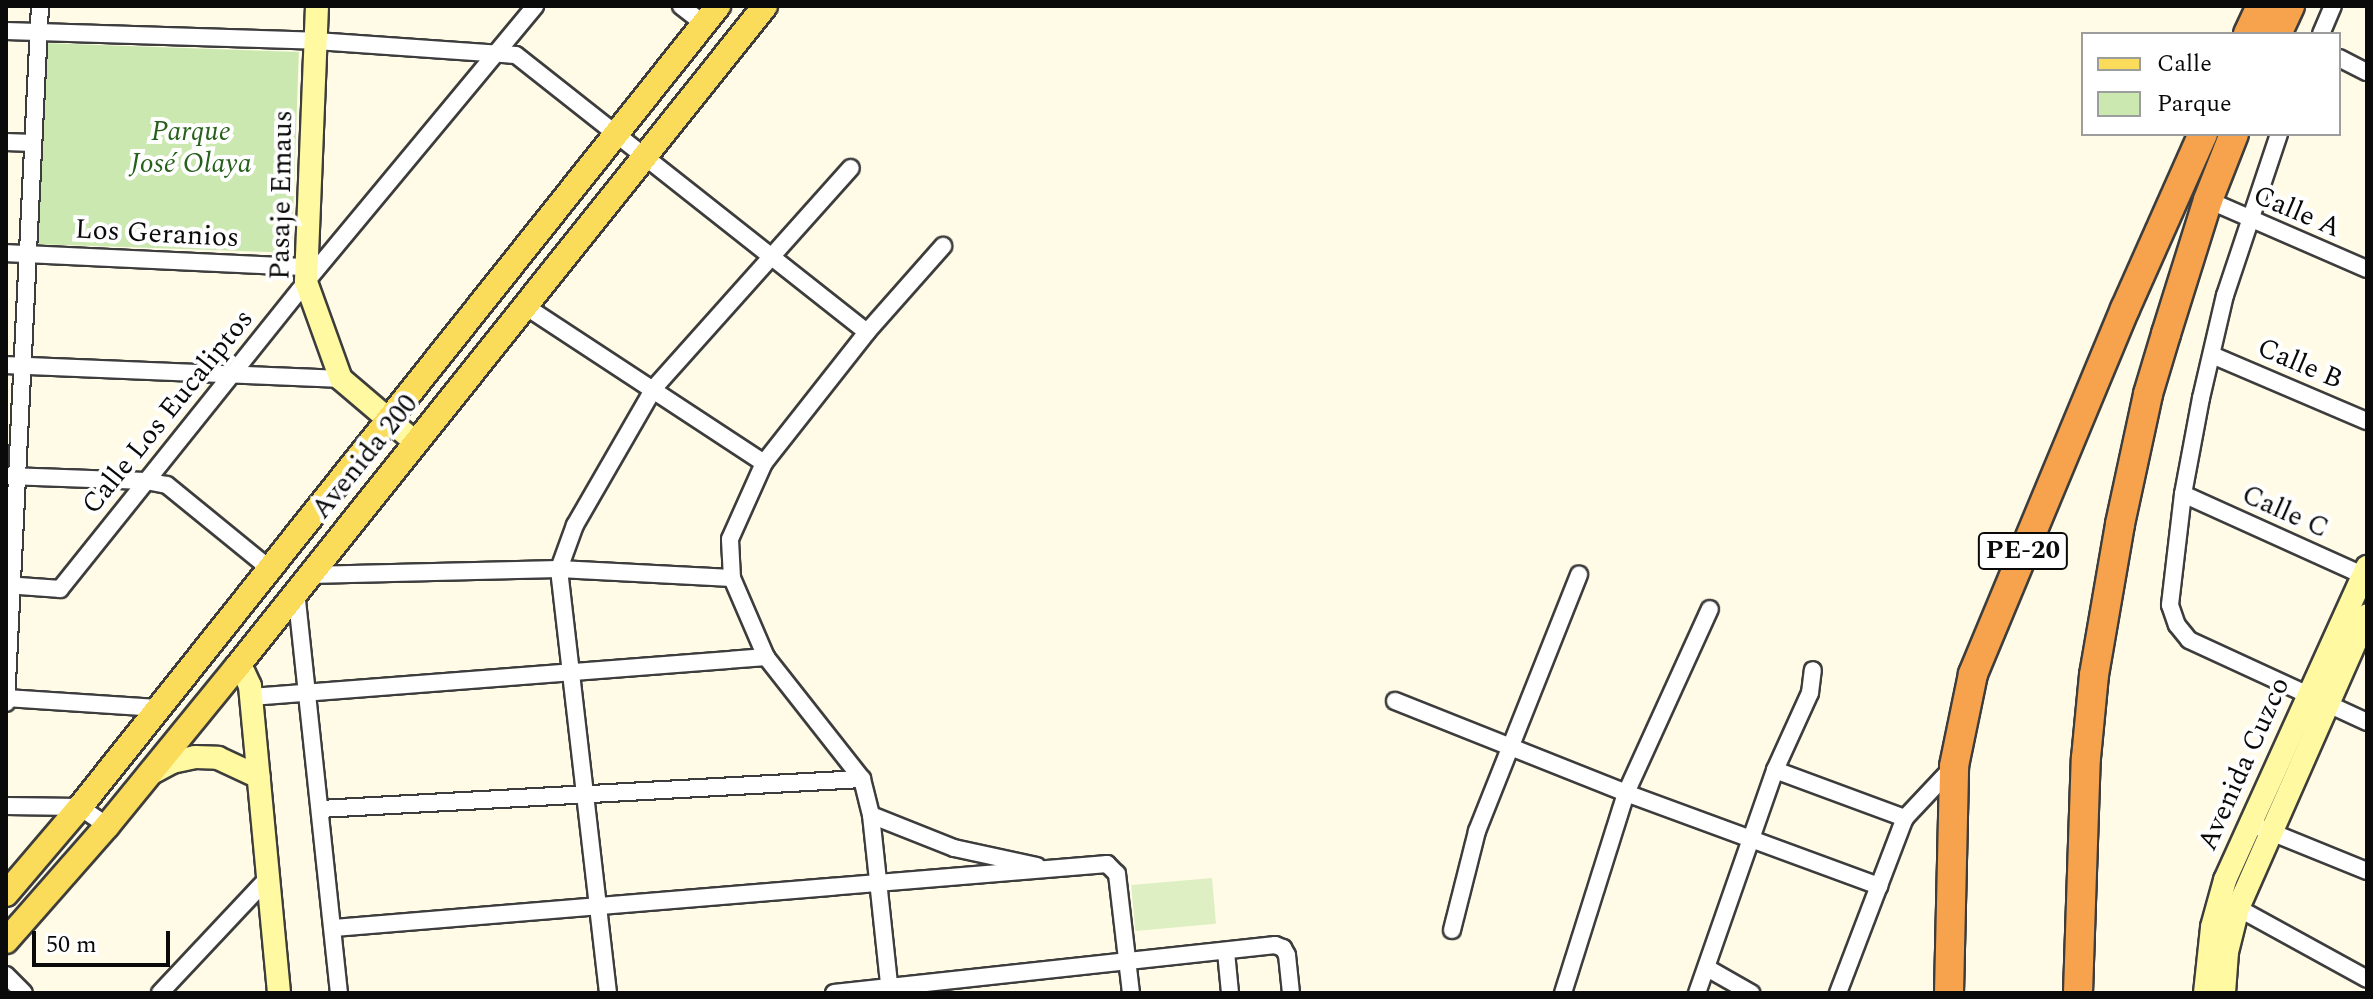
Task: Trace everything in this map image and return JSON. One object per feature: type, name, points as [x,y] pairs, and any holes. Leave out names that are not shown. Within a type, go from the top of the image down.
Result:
[{"type":"highway","points":[[2249,32],[2261,6]]},
{"type":"highway","name":"PE-20","points":[[1949,993],[1954,766],[1973,674],[2125,309],[2202,136]]},
{"type":"highway","points":[[2078,993],[2080,849],[2094,675],[2120,524],[2148,394],[2208,200],[2233,136]]},
{"type":"main road","name":"Avenida 200","points":[[6,941],[107,826],[236,668],[765,6]]},
{"type":"main road","name":"Avenida 200","points":[[6,894],[80,807],[711,15]]},
{"type":"street","points":[[40,6],[27,254],[14,366],[6,700],[158,708]]},
{"type":"street","name":"Pasaje Emaus","points":[[317,6],[306,274],[341,379],[415,442]]},
{"type":"street","name":"Calle Los Eucaliptos","points":[[9,586],[60,589],[231,375],[306,274],[498,53],[535,6]]},
{"type":"street","points":[[681,6],[711,15]]},
{"type":"street","points":[[2322,32],[2333,6]]},
{"type":"street","points":[[6,31],[316,41],[516,55],[867,332]]},
{"type":"street","points":[[2341,59],[2367,72]]},
{"type":"street","points":[[2278,136],[2248,220],[2212,355],[2183,494],[2170,605],[2177,625],[2189,640],[2367,722]]},
{"type":"street","points":[[6,142],[33,143]]},
{"type":"street","points":[[608,993],[559,569],[575,525],[654,388],[851,168]]},
{"type":"street","name":"Calle A","points":[[2208,200],[2248,220],[2367,269]]},
{"type":"street","points":[[890,990],[871,815],[862,779],[766,657],[732,578],[730,539],[764,463],[867,332],[943,246]]},
{"type":"street","name":"Los Geranios","points":[[6,253],[306,274]]},
{"type":"street","points":[[525,306],[764,463]]},
{"type":"street","name":"Calle B","points":[[2212,355],[2367,421]]},
{"type":"street","points":[[14,366],[341,379]]},
{"type":"street","points":[[11,476],[146,481],[167,485],[270,569]]},
{"type":"street","name":"Calle C","points":[[2183,494],[2366,573]]},
{"type":"street","points":[[339,993],[307,693],[302,583],[559,569],[732,578]]},
{"type":"street","name":"Avenida Cuzco","points":[[2205,993],[2215,911],[2260,827],[2317,699],[2366,573]]},
{"type":"street","points":[[1452,930],[1477,831],[1579,575]]},
{"type":"street","points":[[1563,993],[1626,793],[1710,609]]},
{"type":"street","name":"Avenida Cuzco","points":[[2317,699],[2367,615]]},
{"type":"street","points":[[251,697],[766,657]]},
{"type":"street","points":[[236,668],[244,673],[251,697],[279,993]]},
{"type":"street","points":[[1697,993],[1775,770],[1810,693],[1813,670]]},
{"type":"street","points":[[1395,701],[1626,793],[1879,886]]},
{"type":"street","points":[[147,776],[172,762],[195,757],[218,758],[240,765],[259,777]]},
{"type":"street","points":[[1838,993],[1905,818],[1954,766]]},
{"type":"street","points":[[1775,770],[1905,818]]},
{"type":"street","points":[[320,809],[862,779]]},
{"type":"street","points":[[6,806],[80,807],[107,826]]},
{"type":"street","points":[[871,815],[954,848],[1058,871]]},
{"type":"street","points":[[2260,827],[2367,871]]},
{"type":"street","name":"Avenida Cuzco","points":[[2224,993],[2227,952],[2260,827]]},
{"type":"street","points":[[334,928],[1058,871],[1107,864],[1117,874],[1131,993]]},
{"type":"street","points":[[160,993],[269,877]]},
{"type":"street","points":[[2238,908],[2367,979]]},
{"type":"street","points":[[834,993],[890,990],[1275,945],[1283,948],[1291,993]]},
{"type":"street","points":[[1226,952],[1230,993]]},
{"type":"street","points":[[1707,968],[1751,993]]},
{"type":"street","points":[[6,975],[24,993]]},
{"type":"green space","name":"Parque José Olaya","points":[[42,43],[299,52],[292,253],[35,244]]},
{"type":"green space","points":[[1212,878],[1216,924],[1135,931],[1131,885]]}]
